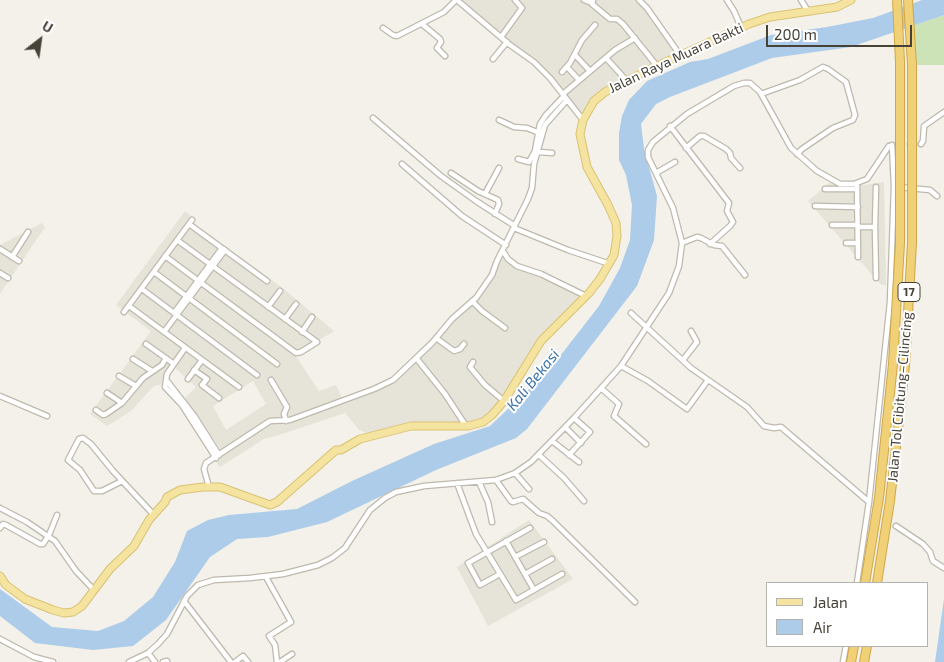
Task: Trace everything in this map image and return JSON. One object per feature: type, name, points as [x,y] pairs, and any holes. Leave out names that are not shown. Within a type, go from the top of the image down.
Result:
[{"type":"highway","name":"Jalan Tol Cibitung–Cilincing","points":[[865,582],[880,488],[893,364],[899,252],[900,62],[897,0]]},
{"type":"highway","name":"Jalan Tol Cibitung–Cilincing","points":[[877,582],[890,501],[905,366],[912,243],[912,65],[908,0]]},
{"type":"highway","points":[[851,662],[854,647]]},
{"type":"highway","points":[[864,662],[867,647]]},
{"type":"main road","name":"Jalan Raya Muara Bakti","points":[[0,576],[6,585],[19,595],[38,605],[64,613],[73,612],[78,610],[110,569],[134,546],[153,514],[165,502],[167,497],[180,490],[209,487],[229,489],[270,504],[277,502],[336,450],[341,450],[360,439],[411,426],[466,426],[483,422],[504,400],[541,341],[586,296],[610,264],[614,255],[617,242],[616,224],[586,167],[580,134],[583,120],[590,105],[605,92],[741,27],[770,17],[808,11],[851,0]]},
{"type":"street","points":[[383,28],[393,36],[398,36],[444,12],[457,0],[534,62],[583,120]]},
{"type":"street","points":[[501,37],[522,8],[515,0]]},
{"type":"street","points":[[584,0],[592,1],[610,19],[617,19],[657,66]]},
{"type":"street","points":[[639,0],[647,8],[680,55]]},
{"type":"street","points":[[727,0],[741,27]]},
{"type":"street","points":[[801,0],[808,11]]},
{"type":"street","points":[[422,24],[440,39],[441,42],[437,48],[445,56]]},
{"type":"street","points":[[562,72],[567,67],[582,40],[595,25]]},
{"type":"street","points":[[209,487],[204,466],[206,463],[270,421],[286,421],[394,380],[417,359],[452,319],[472,301],[492,276],[497,261],[506,246],[532,188],[532,163],[537,132],[542,119],[590,71],[634,38]]},
{"type":"street","points":[[493,59],[507,42]]},
{"type":"street","points":[[574,55],[590,71]]},
{"type":"street","points":[[606,58],[627,81]]},
{"type":"street","points":[[567,67],[580,80]]},
{"type":"street","points":[[761,94],[800,80],[823,67],[828,68],[846,82],[855,115],[853,120],[833,128],[797,154]]},
{"type":"street","points":[[129,662],[139,660],[163,639],[184,601],[195,588],[209,581],[266,576],[300,570],[332,558],[351,541],[370,510],[396,492],[417,487],[496,480],[515,473],[539,455],[620,366],[669,294],[679,266],[682,243],[673,208],[648,157],[649,147],[670,126],[703,103],[740,84],[747,83],[754,86],[761,94],[781,133],[797,154],[835,182],[846,185],[858,183],[870,176],[891,146],[894,186],[890,302],[857,582]]},
{"type":"street","points":[[532,163],[539,152],[546,125],[564,97]]},
{"type":"street","points":[[921,144],[924,126],[944,112]]},
{"type":"street","points":[[373,118],[441,176],[515,227],[568,250],[610,264]]},
{"type":"street","points":[[499,120],[514,127],[527,128],[537,132]]},
{"type":"street","points":[[670,126],[729,203],[727,211],[733,222],[710,244]]},
{"type":"street","points":[[686,148],[700,136],[704,136],[726,149],[740,168]]},
{"type":"street","points":[[539,152],[552,153]]},
{"type":"street","points":[[518,159],[532,163]]},
{"type":"street","points":[[656,173],[675,162]]},
{"type":"street","points":[[402,164],[462,216],[506,246]]},
{"type":"street","points":[[485,194],[498,168]]},
{"type":"street","points":[[451,173],[499,202],[496,214]]},
{"type":"street","points":[[858,183],[858,257]]},
{"type":"street","points":[[894,186],[930,190],[937,196]]},
{"type":"street","points":[[876,187],[876,278]]},
{"type":"street","points":[[825,189],[858,189]]},
{"type":"street","points":[[815,206],[858,207]]},
{"type":"street","points":[[124,312],[190,222],[223,249],[268,281]]},
{"type":"street","points":[[832,225],[875,227]]},
{"type":"street","points":[[12,257],[28,232]]},
{"type":"street","points":[[682,243],[701,238],[710,244],[722,246],[745,275]]},
{"type":"street","points":[[165,256],[296,353],[317,342],[177,240]]},
{"type":"street","points":[[846,243],[858,244]]},
{"type":"street","points":[[0,249],[19,261]]},
{"type":"street","points":[[163,331],[223,249]]},
{"type":"street","points":[[503,251],[508,259],[517,266],[541,274],[586,296]]},
{"type":"street","points":[[154,272],[277,364]]},
{"type":"street","points":[[0,273],[8,278]]},
{"type":"street","points":[[142,288],[257,375]]},
{"type":"street","points":[[268,307],[280,291]]},
{"type":"street","points":[[472,301],[482,311],[506,328]]},
{"type":"street","points":[[285,319],[296,304]]},
{"type":"street","points":[[129,306],[239,387]]},
{"type":"street","points":[[632,313],[682,360],[747,407],[764,426],[782,427],[868,502]]},
{"type":"street","points":[[302,332],[312,317]]},
{"type":"street","points":[[682,360],[697,342],[691,330]]},
{"type":"street","points":[[436,338],[454,351],[464,344]]},
{"type":"street","points":[[146,344],[174,364]]},
{"type":"street","points":[[185,348],[167,374],[166,380],[218,456]]},
{"type":"street","points":[[96,410],[103,415],[122,403],[143,378],[162,365],[166,358]]},
{"type":"street","points":[[133,359],[152,371]]},
{"type":"street","points":[[417,359],[446,394],[466,426]]},
{"type":"street","points":[[188,379],[202,360]]},
{"type":"street","points":[[473,362],[470,367],[474,373],[485,385],[504,400]]},
{"type":"street","points":[[620,366],[648,381],[686,408],[689,408],[708,380]]},
{"type":"street","points":[[194,370],[207,379],[202,386],[219,398]]},
{"type":"street","points":[[119,376],[136,386]]},
{"type":"street","points":[[271,380],[287,407],[284,414],[286,421]]},
{"type":"street","points":[[601,388],[619,404],[614,416],[646,444]]},
{"type":"street","points":[[107,392],[122,403]]},
{"type":"street","points":[[0,396],[47,416]]},
{"type":"street","points":[[569,455],[590,431],[574,418]]},
{"type":"street","points":[[566,427],[580,443]]},
{"type":"street","points":[[122,481],[102,491],[94,491],[78,468],[68,460],[79,439],[83,438],[91,444],[153,514]]},
{"type":"street","points":[[552,441],[579,462]]},
{"type":"street","points":[[539,455],[564,478],[584,501]]},
{"type":"street","points":[[515,473],[529,489]]},
{"type":"street","points":[[496,480],[510,501],[523,499],[539,513],[553,521],[635,602]]},
{"type":"street","points":[[479,482],[488,502],[492,522]]},
{"type":"street","points":[[457,483],[476,534],[516,600],[562,574]]},
{"type":"street","points":[[0,508],[49,536],[62,548],[76,571],[94,590]]},
{"type":"street","points":[[0,528],[2,525],[6,525],[42,544],[45,543],[49,536],[57,515]]},
{"type":"street","points":[[896,526],[923,544],[930,552],[933,561],[944,568]]},
{"type":"street","points":[[500,574],[480,585],[468,563],[486,551],[530,528]]},
{"type":"street","points":[[506,540],[534,590]]},
{"type":"street","points":[[516,557],[544,542]]},
{"type":"street","points":[[525,574],[552,559]]},
{"type":"street","points":[[266,576],[291,622],[270,636],[275,645],[279,662],[292,654]]},
{"type":"street","points":[[184,601],[233,662],[243,656],[248,662]]},
{"type":"street","points":[[0,639],[35,660],[53,662]]},
{"type":"street","points":[[843,662],[846,647]]},
{"type":"street","points":[[148,653],[155,662]]},
{"type":"shaded area","points":[[455,0],[638,0],[680,53],[598,91],[580,119],[532,62]]},
{"type":"shaded area","points":[[884,182],[886,286],[880,284],[808,201],[829,183],[850,187]]},
{"type":"shaded area","points":[[185,211],[194,218],[192,222],[280,286],[334,331],[295,355],[319,391],[336,385],[342,398],[391,378],[478,291],[492,271],[498,257],[506,253],[517,263],[587,292],[543,335],[526,358],[497,406],[483,419],[470,423],[413,423],[367,433],[359,430],[345,413],[264,439],[220,467],[210,455],[220,449],[184,399],[196,387],[174,367],[168,375],[170,382],[154,386],[131,411],[107,426],[90,414],[151,331],[116,305]],"holes":[[[253,381],[266,404],[226,430],[213,406]]]},
{"type":"shaded area","points":[[42,223],[45,227],[0,294],[0,245]]},
{"type":"shaded area","points":[[529,520],[573,579],[488,626],[457,567]]},
{"type":"green space","points":[[944,15],[944,65],[912,65],[909,27]]},
{"type":"water","points":[[922,0],[944,0],[944,15],[851,47],[772,58],[656,104],[641,124],[644,149],[657,196],[654,240],[637,286],[527,429],[516,438],[436,470],[327,522],[268,537],[237,539],[210,557],[166,620],[133,646],[93,650],[35,643],[0,616],[0,589],[52,627],[98,631],[124,621],[153,597],[175,562],[187,531],[208,520],[229,515],[297,509],[352,481],[434,444],[490,426],[550,369],[599,306],[620,268],[630,240],[632,205],[626,175],[619,160],[619,133],[622,116],[629,100],[647,81],[690,62],[708,59],[771,35],[873,18]]},
{"type":"water","points":[[944,599],[944,662],[935,662]]},
{"type":"tunnel","points":[[900,145],[921,144]]},
{"type":"water label","name":"Kali Bekasi","points":[[533,380]]}]
